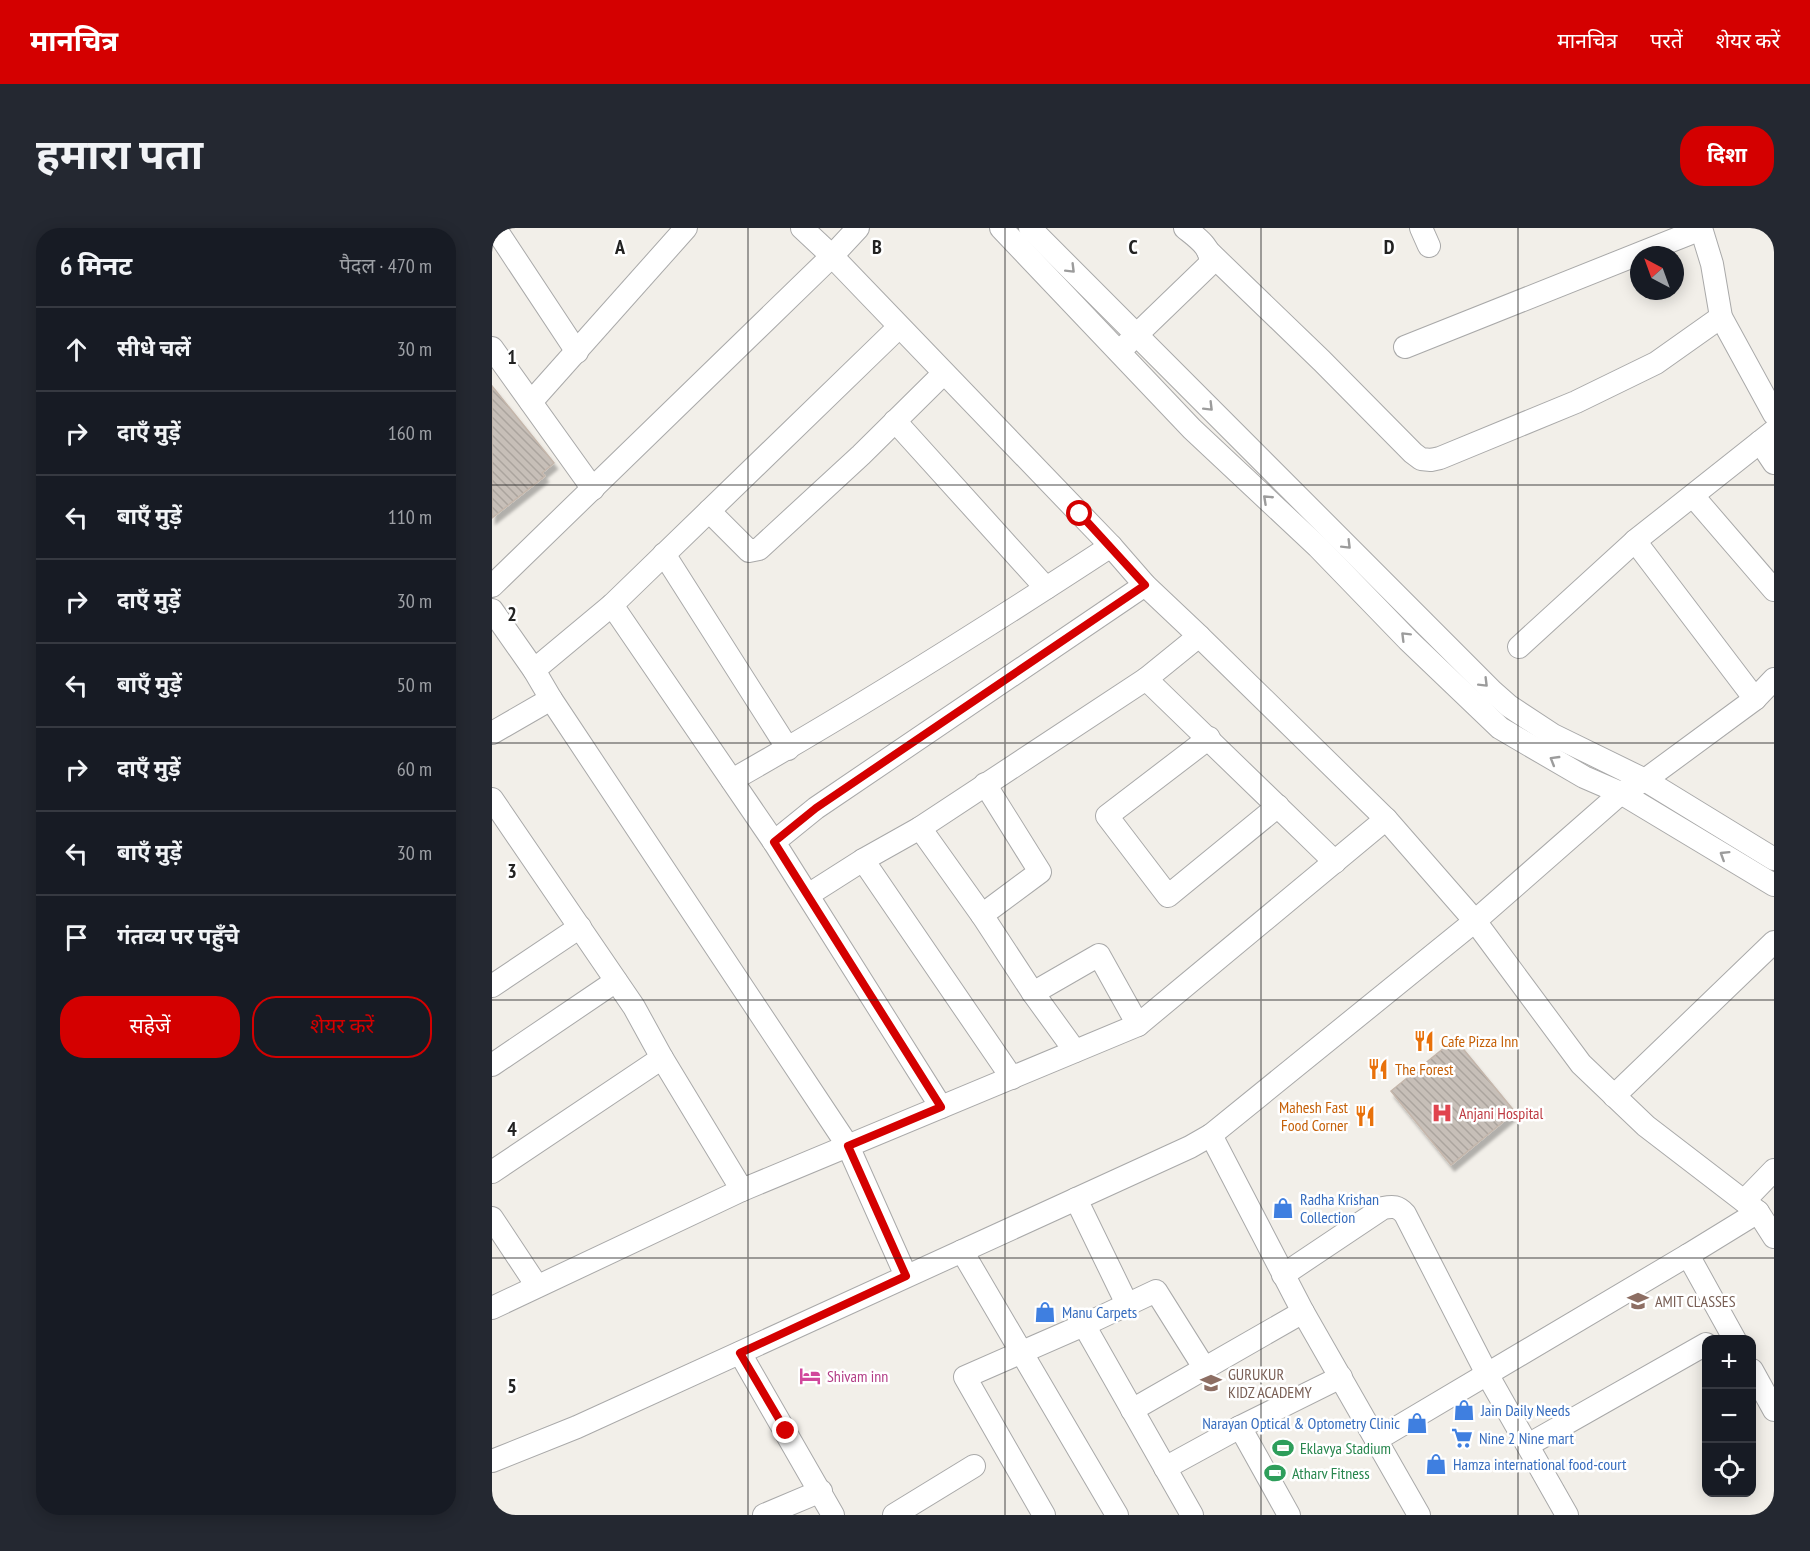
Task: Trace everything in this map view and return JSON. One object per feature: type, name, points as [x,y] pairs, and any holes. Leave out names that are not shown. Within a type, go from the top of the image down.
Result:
[{"type":"street","points":[[495,228],[577,352]]},
{"type":"street","points":[[531,402],[686,228]]},
{"type":"street","points":[[802,228],[832,256],[943,374],[1111,546],[1145,585],[1386,819],[1475,921],[1581,1064],[1646,1126],[1751,1207],[1774,1237]]},
{"type":"street","points":[[492,586],[832,256],[858,228]]},
{"type":"street","points":[[1001,228],[1192,429],[1318,547],[1408,640],[1500,728],[1584,777],[1621,793],[1774,885]]},
{"type":"street","points":[[1030,228],[1509,706],[1553,735],[1645,780],[1774,859]]},
{"type":"street","points":[[1185,228],[1322,361],[1404,445],[1421,459],[1440,458],[1576,402],[1656,363],[1721,317]]},
{"type":"street","points":[[1405,347],[1701,229],[1714,275],[1721,317],[1774,414]]},
{"type":"street","points":[[1118,352],[1207,268],[1211,259],[1208,251]]},
{"type":"street","points":[[534,670],[612,605],[898,327]]},
{"type":"street","points":[[492,348],[593,489]]},
{"type":"street","points":[[709,511],[749,551],[759,549],[943,374]]},
{"type":"street","points":[[895,421],[1046,588]]},
{"type":"street","points":[[1519,647],[1635,541],[1767,436],[1774,463]]},
{"type":"street","points":[[1693,496],[1774,590]]},
{"type":"street","points":[[1635,541],[1755,699]]},
{"type":"street","points":[[732,780],[788,748],[1111,546]]},
{"type":"street","points":[[664,554],[788,748]]},
{"type":"street","points":[[774,842],[816,808],[1145,585]]},
{"type":"street","points":[[612,605],[774,842],[941,1107]]},
{"type":"street","points":[[492,610],[848,1146],[906,1276]]},
{"type":"street","points":[[808,895],[863,860],[920,828],[1146,679],[1199,636]]},
{"type":"street","points":[[1146,679],[1335,862]]},
{"type":"street","points":[[492,1461],[577,1427],[1190,1147],[1211,1135],[1475,921],[1621,793],[1645,780],[1755,699],[1774,679]]},
{"type":"street","points":[[492,734],[551,699]]},
{"type":"street","points":[[1209,738],[1107,816],[1168,896],[1278,806]]},
{"type":"street","points":[[982,915],[1040,872],[985,784]]},
{"type":"street","points":[[492,799],[634,1007],[662,1058],[742,1190]]},
{"type":"street","points":[[492,1308],[742,1190],[1138,1025],[1386,819]]},
{"type":"street","points":[[920,828],[1075,1052]]},
{"type":"street","points":[[863,860],[1012,1078]]},
{"type":"street","points":[[492,986],[580,927]]},
{"type":"street","points":[[1614,1096],[1774,942]]},
{"type":"street","points":[[1033,993],[1099,955],[1138,1025]]},
{"type":"street","points":[[492,1065],[616,981]]},
{"type":"street","points":[[492,1172],[662,1058]]},
{"type":"street","points":[[1211,1135],[1303,1312],[1419,1515]]},
{"type":"street","points":[[1376,1440],[1688,1256],[1751,1207],[1774,1170]]},
{"type":"street","points":[[1076,1199],[1127,1305]]},
{"type":"street","points":[[1283,1275],[1383,1208],[1393,1206],[1399,1208],[1405,1214],[1488,1374],[1568,1515]]},
{"type":"street","points":[[492,1218],[537,1286]]},
{"type":"street","points":[[962,1251],[1117,1515]]},
{"type":"street","points":[[1688,1256],[1725,1335]]},
{"type":"street","points":[[1042,1514],[965,1377],[1156,1291],[1205,1369]]},
{"type":"street","points":[[1132,1410],[1303,1312]]},
{"type":"street","points":[[1084,1325],[1192,1515]]},
{"type":"street","points":[[1528,1445],[1702,1347]]},
{"type":"street","points":[[740,1353],[833,1515]]},
{"type":"street","points":[[1165,1468],[1240,1427],[1341,1377]]},
{"type":"street","points":[[1756,1377],[1774,1410]]},
{"type":"street","points":[[1240,1427],[1279,1512]]},
{"type":"street","points":[[894,1515],[974,1466]]},
{"type":"street","points":[[764,1515],[820,1491]]},
{"type":"building","points":[[492,386],[554,463],[542,473],[545,476],[492,518]]},
{"type":"building","points":[[1455,1039],[1515,1112],[1451,1165],[1391,1091]]},
{"type":"place","name":"Cafe Pizza Inn","points":[[1424,1041]]},
{"type":"place","name":"The Forest","points":[[1378,1069]]},
{"type":"place","name":"Anjani Hospital","points":[[1442,1113]]},
{"type":"place","name":"Mahesh Fast Food Corner","points":[[1365,1116]]},
{"type":"place","name":"Radha Krishan Collection","points":[[1283,1208]]},
{"type":"place","name":"AMIT CLASSES","points":[[1638,1301]]},
{"type":"place","name":"Manu Carpets","points":[[1045,1312]]},
{"type":"place","name":"Shivam inn","points":[[810,1376]]},
{"type":"place","name":"GURUKUR KIDZ ACADEMY","points":[[1211,1383]]},
{"type":"place","name":"Jain Daily Needs","points":[[1464,1410]]},
{"type":"place","name":"Narayan Optical & Optometry Clinic","points":[[1417,1423]]},
{"type":"place","name":"Nine 2 Nine mart","points":[[1462,1438]]},
{"type":"place","name":"Eklavya Stadium","points":[[1283,1448]]},
{"type":"place","name":"Hamza international food-court","points":[[1436,1464]]},
{"type":"place","name":"Atharv Fitness","points":[[1275,1473]]},
{"type":"route","points":[[786,1431],[740,1353],[906,1276],[848,1146],[941,1107],[774,842],[816,808],[1145,585],[1080,514]]}]
